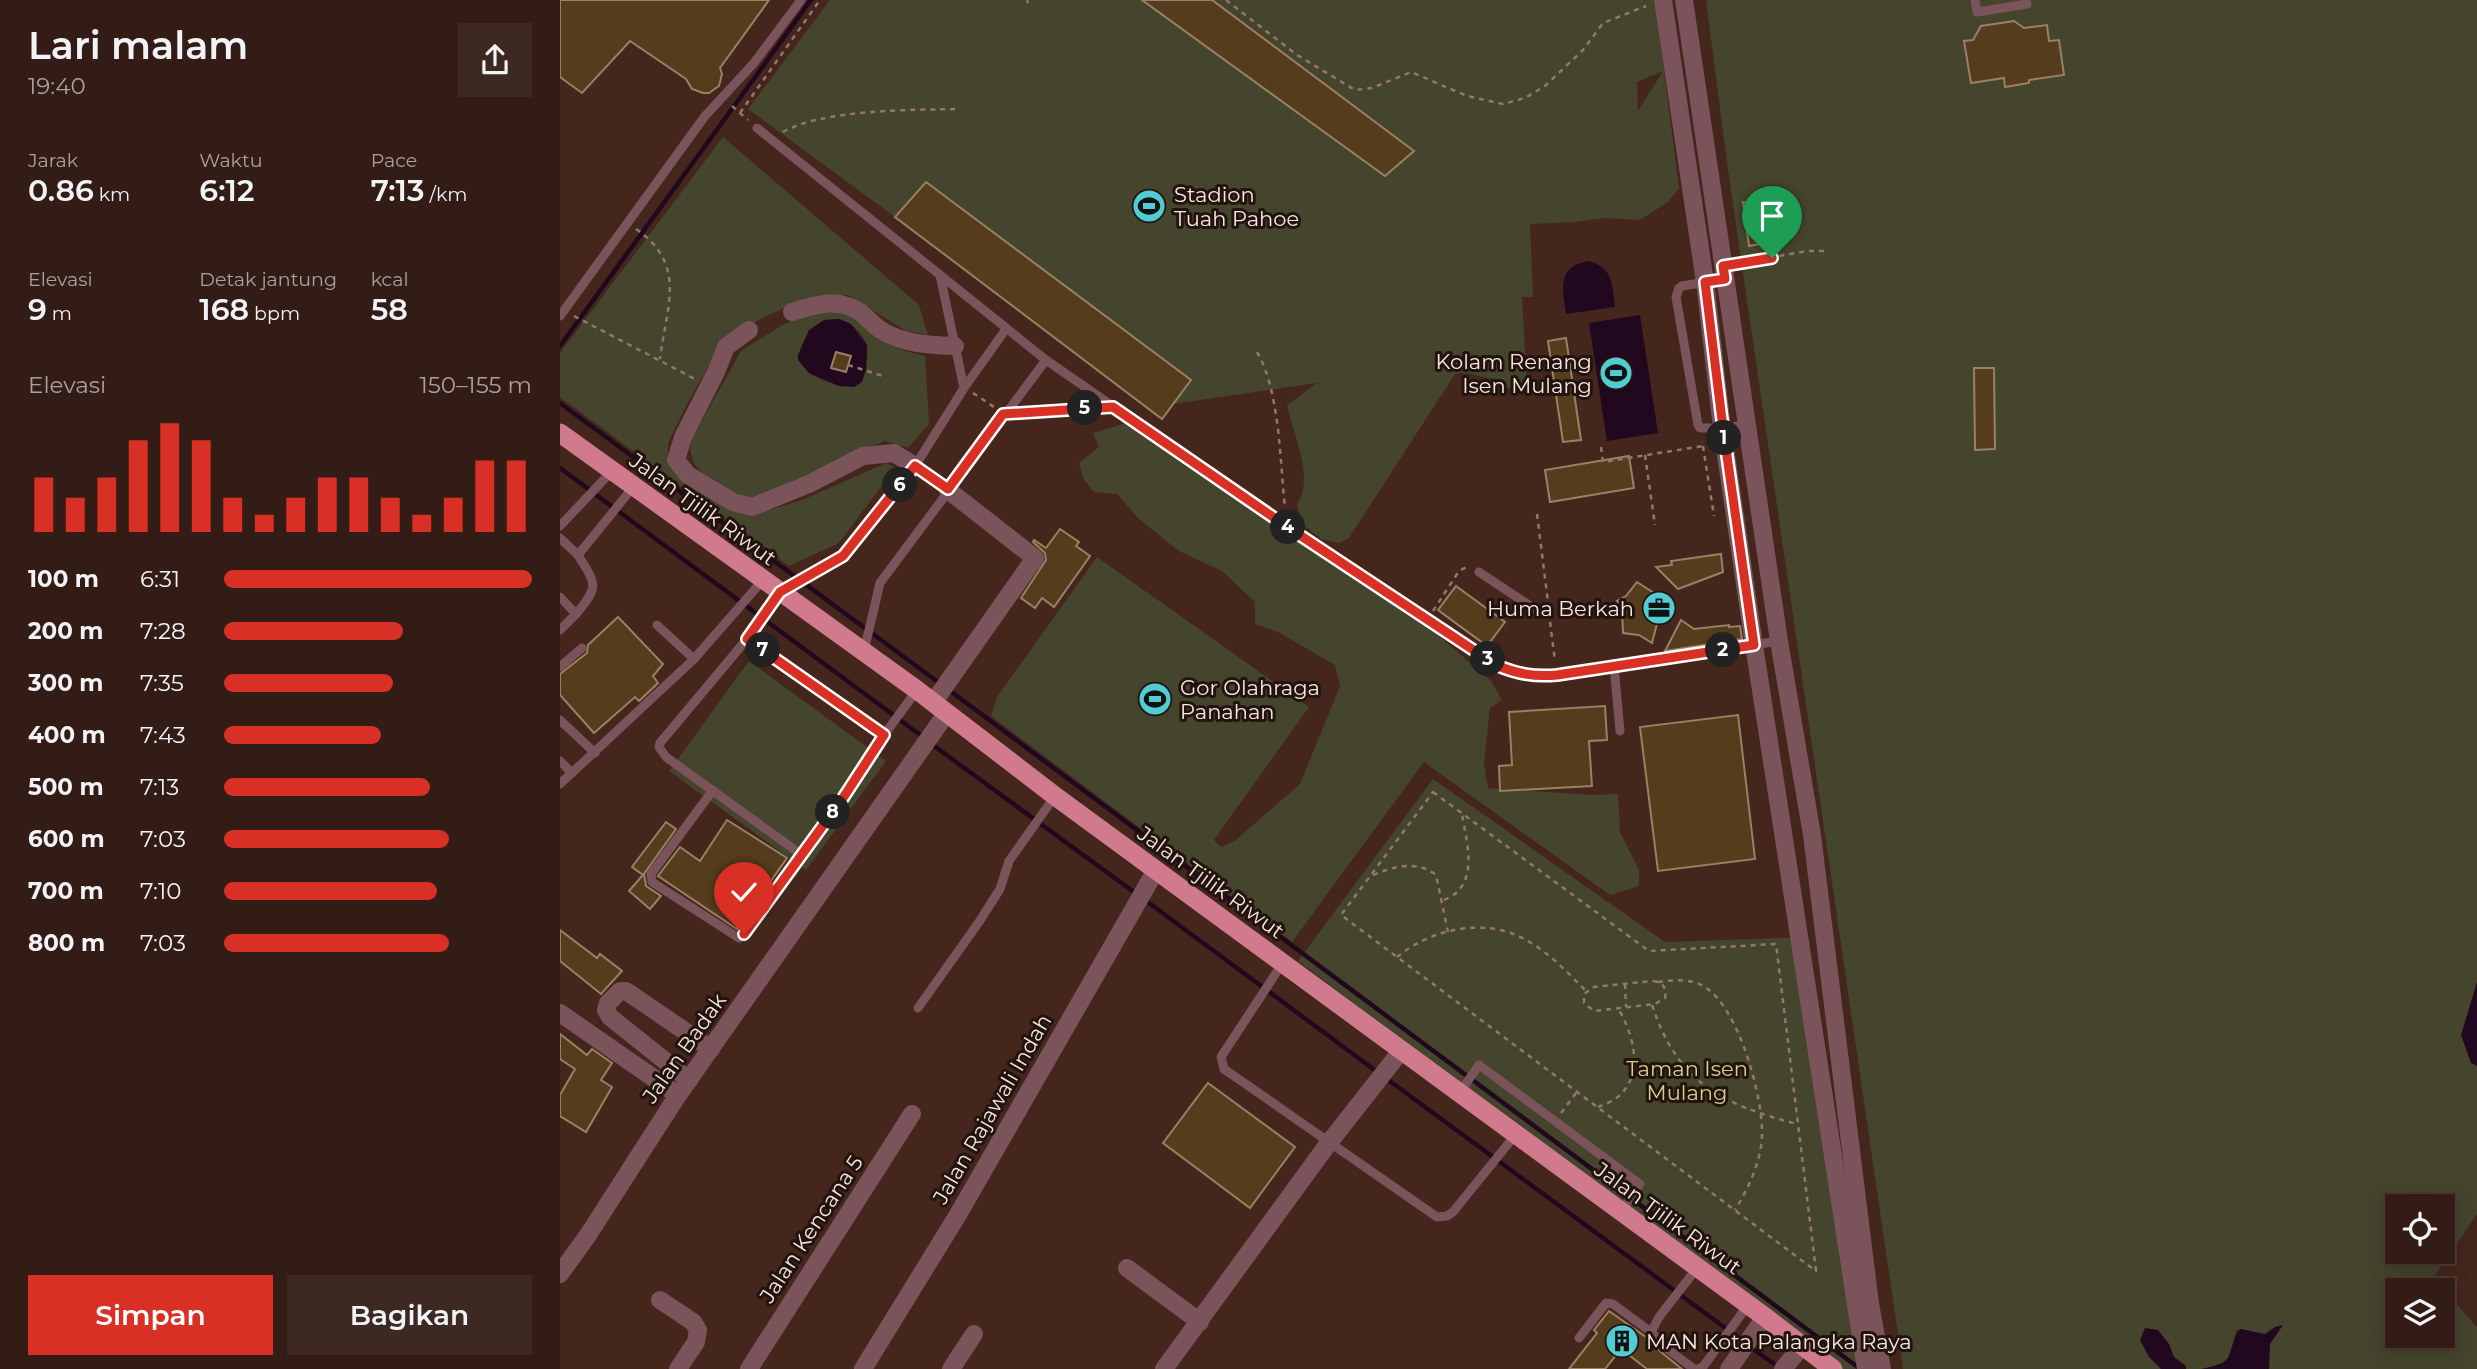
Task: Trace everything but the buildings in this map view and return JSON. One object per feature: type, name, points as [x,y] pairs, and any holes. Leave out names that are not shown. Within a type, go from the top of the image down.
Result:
[{"type":"highway","name":"Jalan Tjilik Riwut","points":[[560,433],[917,690],[1055,796],[1833,1369]]},
{"type":"street","points":[[1684,0],[1779,641],[1812,835],[1870,1304],[1882,1369]]},
{"type":"street","points":[[1657,2],[1705,282],[1754,645],[1866,1369]]},
{"type":"street","points":[[792,312],[820,303],[839,302],[859,312],[880,330],[896,337],[923,345],[955,346]]},
{"type":"street","points":[[749,330],[726,347],[683,437],[676,460],[688,475],[733,502],[752,507],[808,484],[863,456],[894,453],[915,466]]},
{"type":"street","name":"Jalan Badak","points":[[560,1274],[940,708],[947,683],[1035,558],[948,489]]},
{"type":"street","name":"Jalan Rajawali Indah","points":[[863,1369],[959,1213],[1156,870]]},
{"type":"street","points":[[689,1080],[610,1017],[606,1010],[608,1003],[620,990],[626,991],[711,1049]]},
{"type":"street","points":[[560,1013],[678,1095]]},
{"type":"street","points":[[1164,1369],[1328,1144],[1401,1051]]},
{"type":"street","name":"Jalan Kencana 5","points":[[749,1369],[912,1114]]},
{"type":"street","points":[[1127,1268],[1200,1322]]},
{"type":"street","points":[[660,1300],[693,1322],[698,1330],[696,1342],[678,1369]]},
{"type":"street","points":[[1729,1369],[1765,1317]]},
{"type":"street","points":[[951,1369],[974,1334]]},
{"type":"street","points":[[1783,1369],[1803,1345]]},
{"type":"lane","points":[[560,316],[705,116],[754,63],[801,0]]},
{"type":"lane","points":[[1975,0],[1977,12],[2027,4],[2026,0]]},
{"type":"lane","points":[[757,128],[1046,360],[1286,526],[1506,669],[1537,677],[1557,675],[1779,641]]},
{"type":"lane","points":[[1724,272],[1705,282],[1682,286],[1676,293],[1700,428],[1747,425]]},
{"type":"lane","points":[[940,275],[964,388]]},
{"type":"lane","points":[[802,855],[666,757],[659,745],[747,639],[780,592],[843,556],[915,466],[964,388],[1006,329]]},
{"type":"lane","points":[[864,652],[880,583],[1003,414],[1046,360]]},
{"type":"lane","points":[[1003,414],[1113,407]]},
{"type":"lane","points":[[915,466],[948,489]]},
{"type":"lane","points":[[560,526],[612,471]]},
{"type":"lane","points":[[578,555],[634,486]]},
{"type":"lane","points":[[560,538],[578,555],[592,579],[593,590],[592,596],[560,630]]},
{"type":"lane","points":[[1479,572],[1544,609]]},
{"type":"lane","points":[[560,784],[694,659],[762,580]]},
{"type":"lane","points":[[560,597],[576,614]]},
{"type":"lane","points":[[657,625],[694,659]]},
{"type":"lane","points":[[747,639],[884,735]]},
{"type":"lane","points":[[560,667],[582,648]]},
{"type":"lane","points":[[1614,666],[1620,731]]},
{"type":"lane","points":[[713,790],[651,874],[652,882],[739,938],[802,855],[917,690]]},
{"type":"lane","points":[[560,720],[596,753]]},
{"type":"lane","points":[[560,761],[572,773]]},
{"type":"lane","points":[[918,1008],[979,922],[1000,889],[1009,860],[1055,796]]},
{"type":"lane","points":[[1283,963],[1222,1054],[1221,1065],[1224,1069],[1431,1214],[1442,1217],[1453,1212],[1516,1134]]},
{"type":"lane","points":[[1459,1093],[1479,1065],[1640,1184],[1621,1212]]},
{"type":"lane","points":[[1651,1332],[1659,1317],[1697,1268]]},
{"type":"lane","points":[[1579,1338],[1604,1305],[1613,1304],[1696,1369],[1703,1367],[1748,1305]]},
{"type":"path","points":[[740,113],[820,0]]},
{"type":"path","points":[[1226,0],[1297,55],[1355,90],[1372,88],[1411,72],[1467,96],[1503,104],[1525,98],[1545,86],[1583,50],[1603,23],[1657,2]]},
{"type":"path","points":[[771,139],[794,125],[845,115],[960,109]]},
{"type":"path","points":[[635,229],[649,238],[668,266],[671,287],[660,360]]},
{"type":"path","points":[[1724,272],[1807,251],[1829,251]]},
{"type":"path","points":[[572,315],[691,377]]},
{"type":"path","points":[[1258,352],[1272,390],[1286,526]]},
{"type":"path","points":[[848,365],[883,376]]},
{"type":"path","points":[[964,388],[1003,414]]},
{"type":"path","points":[[1700,428],[1714,516]]},
{"type":"path","points":[[1601,447],[1603,462],[1703,446]]},
{"type":"path","points":[[1645,456],[1655,525]]},
{"type":"path","points":[[1537,514],[1544,609]]},
{"type":"path","points":[[1427,619],[1459,571],[1470,567],[1479,572]]},
{"type":"path","points":[[1550,618],[1557,675]]},
{"type":"path","points":[[1433,792],[1462,814],[1650,951],[1776,944],[1816,1271],[1341,915],[1433,792]]},
{"type":"path","points":[[1443,901],[1462,889],[1468,871],[1462,814]]},
{"type":"path","points":[[1370,876],[1391,868],[1426,867],[1436,875],[1448,932]]},
{"type":"path","points":[[1397,957],[1410,946],[1448,932],[1468,928],[1493,928],[1523,938],[1555,959],[1586,991]]},
{"type":"path","points":[[1658,982],[1665,988],[1665,998],[1652,1005],[1594,1011],[1589,1009],[1583,999],[1586,991],[1594,987],[1625,984],[1658,982],[1691,981],[1705,987],[1721,1000],[1750,1062],[1760,1102],[1762,1136],[1754,1174],[1735,1210]]},
{"type":"path","points":[[1625,984],[1626,1007]]},
{"type":"path","points":[[1652,1005],[1661,1032],[1671,1050],[1700,1082],[1724,1098],[1760,1114],[1798,1124]]},
{"type":"path","points":[[1598,1107],[1622,1093],[1632,1072],[1632,1043],[1628,1026],[1618,1008]]},
{"type":"path","points":[[1555,1121],[1577,1091]]},
{"type":"green space","points":[[830,0],[1655,0],[1679,188],[1668,202],[1640,220],[1603,218],[1530,224],[1533,297],[1522,297],[1527,389],[1500,387],[1493,378],[1455,374],[1349,538],[1339,543],[1321,539],[1302,524],[1297,504],[1302,494],[1303,469],[1287,405],[1317,383],[1173,404],[1162,419],[748,109]],"holes":[[[1663,71],[1638,111],[1637,82]]]},
{"type":"green space","points":[[1706,0],[2477,0],[2477,1214],[2455,1246],[2455,1194],[2385,1194],[2385,1264],[2443,1264],[2433,1278],[2385,1278],[2385,1348],[2455,1348],[2455,1302],[2477,1327],[2477,1369],[1903,1369],[1728,170]]},
{"type":"green space","points":[[723,137],[919,305],[928,335],[906,331],[848,295],[822,296],[803,300],[762,318],[728,338],[718,349],[668,443],[668,458],[759,513],[802,500],[886,463],[895,468],[839,543],[789,566],[560,397],[560,353]]},
{"type":"green space","points":[[845,309],[871,334],[885,343],[925,356],[929,424],[908,448],[885,441],[841,458],[790,485],[752,499],[735,494],[703,474],[694,464],[690,450],[691,440],[741,351],[784,324],[825,310]],"holes":[[[839,319],[852,326],[863,337],[868,355],[866,370],[839,386],[808,372],[800,359],[802,344],[811,331],[822,322]]]},
{"type":"green space","points":[[1126,423],[1163,445],[1431,629],[1491,681],[1502,700],[1490,708],[1484,763],[1488,788],[1592,795],[1618,794],[1620,832],[1639,870],[1639,886],[1610,895],[1424,762],[1292,942],[991,716],[997,697],[1097,557],[1309,707],[1214,840],[1221,847],[1236,840],[1300,784],[1340,686],[1335,665],[1278,632],[1255,624],[1255,602],[1222,571],[1179,551],[1139,519],[1117,494],[1094,492],[1083,478],[1079,463],[1099,447],[1093,433]]},
{"type":"green space","points":[[749,661],[886,761],[806,870],[669,771]]},
{"type":"green space","name":"Taman Isen Mulang","points":[[1433,779],[1665,942],[1806,937],[1875,1369],[1839,1369],[1298,961]]},
{"type":"shaded area","points":[[1589,261],[1603,268],[1610,278],[1615,307],[1566,314],[1563,288],[1566,273],[1578,264]]},
{"type":"shaded area","points":[[1640,315],[1658,433],[1607,441],[1589,323]]},
{"type":"shaded area","points":[[839,319],[851,324],[867,345],[866,370],[862,382],[854,387],[839,386],[809,373],[798,360],[809,330],[824,320]]},
{"type":"shaded area","points":[[2477,982],[2477,1066],[2471,1063],[2461,1035]]},
{"type":"shaded area","points":[[2283,1325],[2270,1344],[2269,1369],[2201,1369],[2227,1359],[2237,1331],[2241,1329],[2265,1334]]},
{"type":"shaded area","points":[[2145,1328],[2158,1330],[2169,1344],[2174,1357],[2186,1366],[2186,1369],[2161,1369],[2149,1357],[2140,1340]]},
{"type":"waterway","points":[[560,346],[811,0]]},
{"type":"waterway","points":[[560,403],[942,685]]},
{"type":"waterway","points":[[560,468],[923,737]]},
{"type":"waterway","points":[[949,690],[1859,1368]]},
{"type":"waterway","points":[[930,743],[1138,895]]},
{"type":"waterway","points":[[1145,900],[1380,1074]]},
{"type":"waterway","points":[[1387,1079],[1743,1341]]},
{"type":"waterway","points":[[1750,1347],[1780,1368]]},
{"type":"place","name":"Stadion Tuah Pahoe","points":[[1149,206]]},
{"type":"place","name":"Kolam Renang Isen Mulang","points":[[1616,373]]},
{"type":"place","name":"Huma Berkah","points":[[1659,608]]},
{"type":"place","name":"Gor Olahraga Panahan","points":[[1155,699]]},
{"type":"place","name":"MAN Kota Palangka Raya","points":[[1622,1341]]},
{"type":"route","points":[[744,934],[843,798],[884,735],[747,639],[780,592],[843,556],[915,466],[948,489],[1003,414],[1113,407],[1496,665],[1515,673],[1537,677],[1557,675],[1754,645],[1705,282],[1725,279],[1723,266],[1772,258]]}]
